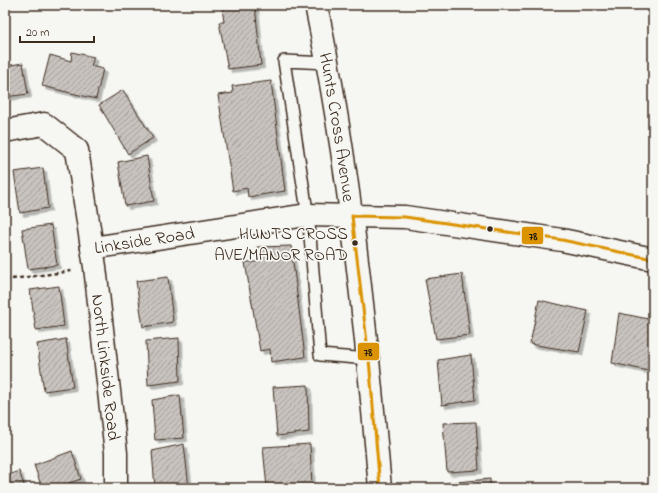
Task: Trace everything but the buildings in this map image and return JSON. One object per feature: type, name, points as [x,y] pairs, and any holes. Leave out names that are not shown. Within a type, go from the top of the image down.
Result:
[{"type":"street","name":"Hunts Cross Avenue","points":[[316,5],[328,63],[352,216],[369,359],[380,488]]},
{"type":"street","name":"Linkside Road","points":[[5,130],[44,124],[77,150],[94,258],[307,215],[405,217],[562,240],[653,259]]},
{"type":"street","name":"North Linkside Road","points":[[94,258],[116,453],[116,488]]},
{"type":"lane","points":[[328,63],[284,61],[307,215],[320,355],[369,359]]},
{"type":"path","points":[[5,280],[94,258]]},
{"type":"transit line","name":"78","points":[[352,216],[405,217],[562,240],[653,259]]},
{"type":"transit line","name":"78","points":[[352,216],[369,359],[380,488]]},
{"type":"place","name":"HUNTS CROSS AVE/MANOR ROAD","points":[[355,243]]}]
